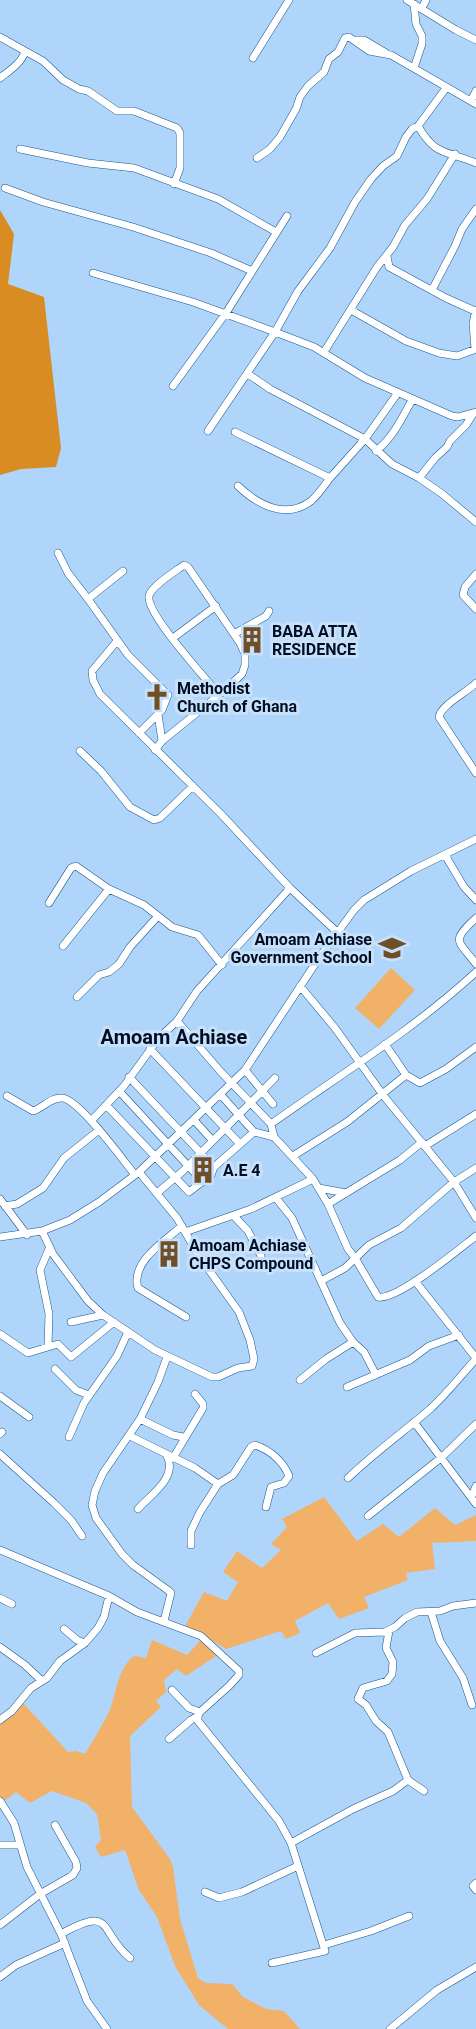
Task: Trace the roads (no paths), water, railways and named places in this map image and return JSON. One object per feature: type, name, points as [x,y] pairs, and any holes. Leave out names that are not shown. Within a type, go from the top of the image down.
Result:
[{"type":"street","points":[[253,58],[289,0]]},
{"type":"street","points":[[422,8],[426,0]]},
{"type":"street","points":[[411,2],[476,40]]},
{"type":"street","points":[[411,2],[416,24],[422,36],[422,44],[414,68]]},
{"type":"street","points":[[0,37],[43,61],[63,80],[88,91],[117,111],[134,111],[177,129],[180,133],[180,168],[174,184]]},
{"type":"street","points":[[256,158],[270,149],[280,137],[300,97],[308,86],[324,72],[329,59],[338,51],[345,38],[356,40],[369,51],[386,53],[473,102],[476,91]]},
{"type":"street","points":[[0,78],[18,63],[25,51]]},
{"type":"street","points":[[208,431],[275,332],[298,291],[330,248],[355,202],[383,166],[398,156],[406,137],[412,129],[418,126],[446,88]]},
{"type":"street","points":[[418,126],[430,145],[476,163]]},
{"type":"street","points":[[20,149],[88,163],[134,168],[218,200],[276,232]]},
{"type":"street","points":[[324,352],[377,267],[387,256],[405,225],[427,199],[455,154]]},
{"type":"street","points":[[5,188],[43,202],[221,256],[252,272]]},
{"type":"street","points":[[432,290],[462,229],[476,209]]},
{"type":"street","points":[[173,386],[226,313],[287,216]]},
{"type":"street","points":[[387,256],[389,267]]},
{"type":"street","points":[[351,310],[406,341],[439,353],[457,356],[476,349],[473,323],[476,310],[389,267],[377,267]]},
{"type":"street","points":[[93,273],[226,313],[275,332],[324,352],[365,378],[398,394],[430,405],[452,416],[475,413]]},
{"type":"street","points":[[248,374],[270,389],[365,439],[385,459],[441,493],[476,522]]},
{"type":"street","points":[[238,486],[262,503],[286,510],[293,510],[312,500],[365,439],[398,394]]},
{"type":"street","points":[[376,451],[385,444],[412,400]]},
{"type":"street","points":[[419,478],[475,413]]},
{"type":"street","points":[[235,432],[330,478]]},
{"type":"street","points":[[385,444],[385,459]]},
{"type":"street","points":[[58,553],[68,573],[117,641],[138,667],[168,694],[165,705],[139,733]]},
{"type":"street","points":[[155,750],[162,741],[219,695],[242,674],[245,665],[244,651],[234,634],[186,566],[153,588],[150,593],[150,603],[157,617],[219,695]]},
{"type":"street","points":[[88,599],[123,571]]},
{"type":"street","points":[[476,574],[465,586],[463,595],[476,609]]},
{"type":"street","points":[[173,638],[216,606]]},
{"type":"street","points":[[234,634],[266,616],[269,611]]},
{"type":"street","points":[[117,641],[93,668],[92,675],[100,694],[193,786],[290,888],[337,932]]},
{"type":"street","points":[[476,683],[458,699],[444,707],[439,717],[476,773]]},
{"type":"street","points":[[158,714],[162,741]]},
{"type":"street","points":[[80,751],[101,771],[130,807],[154,820],[160,818],[193,786]]},
{"type":"street","points":[[0,1237],[27,1235],[70,1220],[137,1174],[245,1070],[300,986],[354,910],[376,891],[476,839]]},
{"type":"street","points":[[445,855],[476,900]]},
{"type":"street","points":[[49,903],[76,866],[109,889],[144,905],[172,927],[198,935],[222,965]]},
{"type":"street","points":[[92,1120],[119,1091],[150,1048],[177,1021],[197,991],[290,888]]},
{"type":"street","points":[[63,946],[109,889]]},
{"type":"street","points":[[77,997],[99,975],[109,972],[119,964],[130,947],[158,916]]},
{"type":"street","points":[[476,918],[461,932],[459,940],[460,946],[476,964]]},
{"type":"street","points":[[271,1124],[448,998],[476,972]]},
{"type":"street","points":[[300,986],[335,1028],[383,1095],[454,1182],[476,1218]]},
{"type":"street","points":[[177,1021],[249,1103],[271,1124],[274,1137]]},
{"type":"street","points":[[385,1044],[406,1075],[416,1082],[423,1083],[476,1047]]},
{"type":"street","points":[[150,1048],[240,1144]]},
{"type":"street","points":[[245,1070],[273,1104]]},
{"type":"street","points":[[293,1156],[383,1095],[406,1075]]},
{"type":"street","points":[[129,1077],[214,1167]]},
{"type":"street","points":[[157,1193],[176,1178],[275,1078]]},
{"type":"street","points":[[119,1091],[203,1182]]},
{"type":"street","points":[[220,1094],[254,1132],[274,1137],[313,1179],[328,1204],[348,1249],[380,1298],[415,1281],[476,1236]]},
{"type":"street","points":[[7,1096],[33,1111],[53,1100],[64,1098],[92,1120],[137,1174],[157,1193],[183,1229],[203,1263],[239,1312],[248,1331],[254,1363],[249,1367],[238,1368],[214,1377],[167,1357],[103,1315],[88,1300],[49,1249],[42,1231]]},
{"type":"street","points":[[106,1105],[189,1192],[214,1172],[214,1167],[254,1132]]},
{"type":"street","points":[[328,1204],[476,1114]]},
{"type":"street","points":[[194,1120],[212,1140]]},
{"type":"street","points":[[3,1202],[17,1204],[43,1188],[64,1158],[99,1130]]},
{"type":"street","points":[[321,1281],[345,1268],[369,1245],[401,1228],[454,1182],[476,1168]]},
{"type":"street","points":[[186,1317],[138,1288],[136,1282],[143,1263],[158,1246],[183,1229],[234,1216],[313,1179]]},
{"type":"street","points":[[319,1188],[348,1193]]},
{"type":"street","points":[[276,1198],[288,1212],[340,1323],[353,1342],[364,1352],[376,1375]]},
{"type":"street","points":[[3,1202],[27,1235]]},
{"type":"street","points":[[234,1216],[248,1231],[261,1257]]},
{"type":"street","points":[[48,1346],[49,1314],[40,1270],[49,1249]]},
{"type":"street","points":[[348,1478],[372,1455],[388,1445],[430,1409],[476,1358],[415,1281]]},
{"type":"street","points":[[71,1322],[103,1315]]},
{"type":"street","points":[[0,1334],[28,1353],[58,1344],[71,1357],[114,1322]]},
{"type":"street","points":[[69,1437],[77,1416],[117,1356],[128,1332]]},
{"type":"street","points":[[347,1387],[410,1360],[423,1348],[459,1335]]},
{"type":"street","points":[[467,1346],[476,1340]]},
{"type":"street","points":[[300,1380],[326,1359],[353,1342]]},
{"type":"street","points":[[164,1621],[171,1593],[133,1566],[93,1512],[95,1491],[103,1473],[140,1419],[167,1357]]},
{"type":"street","points":[[55,1369],[76,1390],[89,1395]]},
{"type":"street","points":[[138,1509],[165,1479],[170,1457],[183,1437],[188,1434],[203,1406],[195,1394]]},
{"type":"street","points":[[0,1396],[29,1417]]},
{"type":"street","points":[[140,1419],[172,1435],[183,1437]]},
{"type":"street","points":[[414,1422],[476,1504]]},
{"type":"street","points":[[368,1516],[442,1457],[476,1424]]},
{"type":"street","points":[[130,1436],[195,1468],[218,1484]]},
{"type":"street","points":[[191,1545],[190,1535],[194,1523],[218,1484],[233,1475],[251,1447],[255,1445],[277,1458],[289,1476],[284,1483],[271,1487],[266,1507]]},
{"type":"street","points":[[0,1454],[54,1503],[71,1520],[82,1536]]},
{"type":"street","points":[[472,1496],[476,1486]]},
{"type":"street","points":[[0,1550],[109,1596],[137,1612],[201,1636],[238,1671],[239,1675],[229,1686],[169,1739]]},
{"type":"street","points":[[0,1720],[12,1711],[31,1688],[53,1672],[60,1661],[85,1643],[99,1628],[109,1596]]},
{"type":"street","points":[[0,1598],[12,1604]]},
{"type":"street","points":[[316,1653],[355,1633],[388,1631],[411,1614],[476,1603]]},
{"type":"street","points":[[431,1612],[440,1641],[463,1678],[472,1705]]},
{"type":"street","points":[[64,1629],[77,1640],[85,1643]]},
{"type":"street","points":[[388,1631],[386,1648],[393,1662],[392,1674],[387,1681],[363,1688],[358,1699],[366,1705],[376,1721],[388,1732],[408,1780],[424,1791]]},
{"type":"street","points":[[0,1647],[42,1681]]},
{"type":"street","points":[[172,1690],[189,1708],[199,1714]]},
{"type":"street","points":[[199,1714],[198,1720],[279,1821],[291,1843],[324,1945],[325,1951],[272,1963]]},
{"type":"street","points":[[291,1843],[353,1809],[393,1791],[408,1780]]},
{"type":"street","points":[[0,1801],[14,1823],[27,1867],[61,1934],[87,2001],[107,2029]]},
{"type":"street","points":[[0,1925],[40,1894],[73,1875],[76,1862],[55,1825]]},
{"type":"street","points":[[0,1845],[19,1845]]},
{"type":"street","points":[[205,1892],[219,1898],[242,1892],[298,1866]]},
{"type":"street","points":[[476,1883],[473,1886],[476,1890]]},
{"type":"street","points":[[324,1945],[371,1931],[409,1916]]},
{"type":"street","points":[[61,1934],[80,1923],[92,1921],[101,1923],[108,1928],[122,1951],[130,1958]]},
{"type":"street","points":[[0,1977],[16,1965],[65,1943]]},
{"type":"street","points":[[390,2029],[437,1990],[476,1967]]},
{"type":"place","name":"BABA ATTA RESIDENCE","points":[[252,640]]},
{"type":"place","name":"Methodist Church of Ghana","points":[[157,697]]},
{"type":"place","name":"Amoam Achiase Government School","points":[[392,948]]},
{"type":"place","name":"A.E 4","points":[[203,1170]]},
{"type":"place","name":"Amoam Achiase CHPS Compound","points":[[169,1254]]},
{"type":"district","name":"Amoam Achiase","points":[[174,1037]]}]
